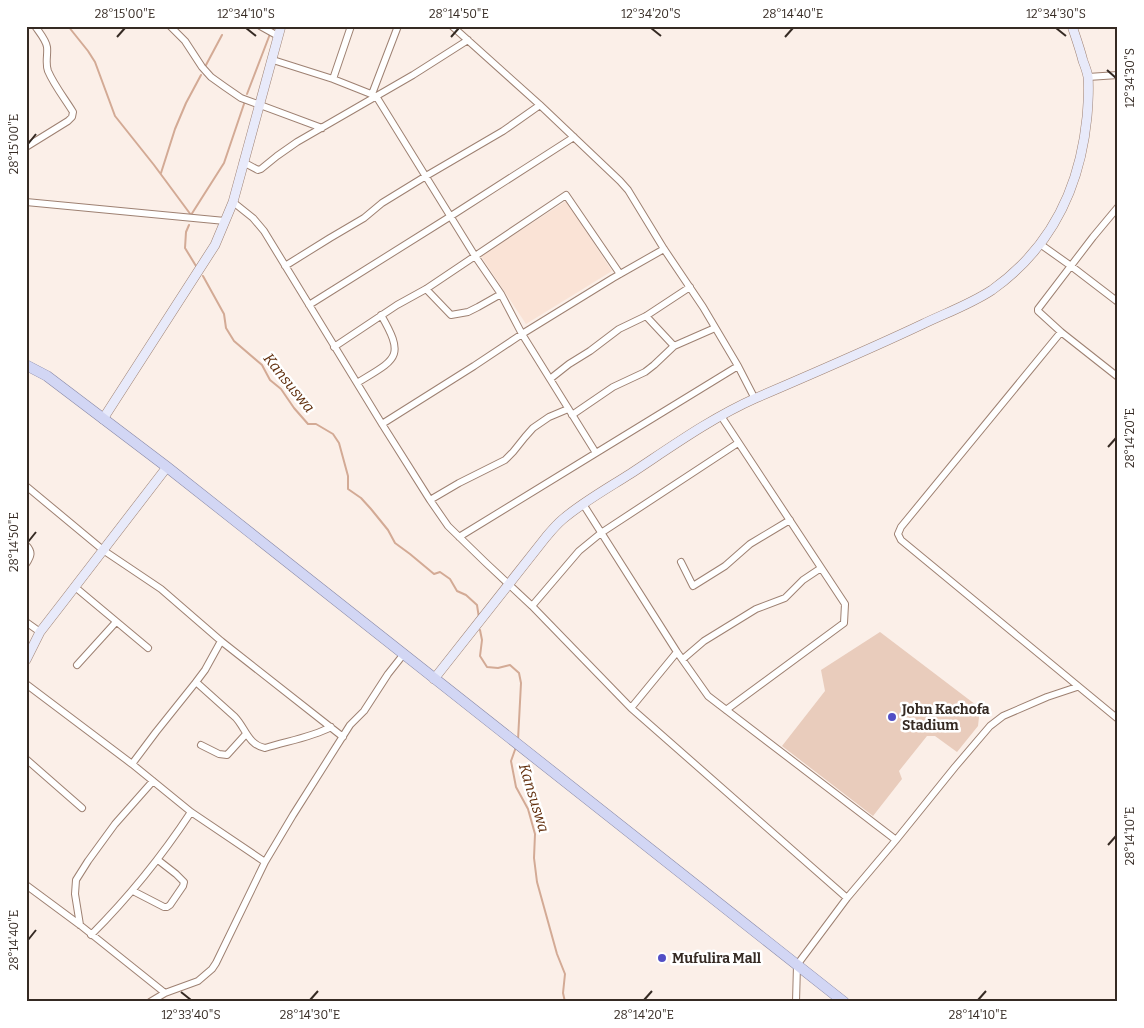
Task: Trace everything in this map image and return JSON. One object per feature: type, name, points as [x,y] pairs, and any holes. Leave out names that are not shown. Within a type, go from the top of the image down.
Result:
[{"type":"main road","points":[[26,365],[47,376],[167,467],[434,680],[844,1002]]},
{"type":"street","points":[[26,147],[68,121],[72,117],[73,112],[48,69],[46,59],[47,48],[35,26]]},
{"type":"street","points":[[170,26],[184,41],[211,77],[241,98],[322,128]]},
{"type":"street","points":[[260,26],[278,36]]},
{"type":"street","points":[[103,419],[214,245],[233,202],[282,26]]},
{"type":"street","points":[[333,80],[352,26]]},
{"type":"street","points":[[374,95],[388,50],[398,26]]},
{"type":"street","points":[[452,26],[540,105],[628,190],[715,328],[755,399]]},
{"type":"street","points":[[434,680],[563,518],[696,430],[721,416],[971,302],[991,291],[1006,279],[1040,244],[1061,214],[1079,165],[1084,141],[1088,77],[1072,26]]},
{"type":"street","points":[[243,162],[260,170],[287,149],[374,95],[420,71],[468,40]]},
{"type":"street","points":[[272,60],[374,95],[501,294],[522,334],[596,453]]},
{"type":"street","points":[[1088,77],[1118,75]]},
{"type":"street","points":[[285,266],[364,218],[382,203],[498,134],[540,105]]},
{"type":"street","points":[[309,305],[574,138]]},
{"type":"street","points":[[334,347],[406,299],[426,289],[566,194],[620,274]]},
{"type":"street","points":[[26,202],[225,220]]},
{"type":"street","points":[[233,202],[258,223],[444,521],[532,606],[631,708],[847,898]]},
{"type":"street","points":[[1118,207],[1038,309],[1039,313],[1061,332],[1118,377]]},
{"type":"street","points":[[1040,244],[1118,302]]},
{"type":"street","points":[[382,424],[522,334],[664,249]]},
{"type":"street","points":[[550,378],[619,329],[646,316],[690,287]]},
{"type":"street","points":[[426,289],[451,315],[468,312],[501,294]]},
{"type":"street","points":[[357,383],[387,364],[395,353],[395,344],[391,333],[381,315]]},
{"type":"street","points":[[646,316],[674,346]]},
{"type":"street","points":[[430,500],[459,483],[506,460],[533,428],[549,417],[570,412],[613,387],[650,369],[674,346],[715,328]]},
{"type":"street","points":[[1061,332],[901,527],[898,534],[901,540],[1118,719]]},
{"type":"street","points":[[459,537],[738,366]]},
{"type":"street","points":[[721,416],[845,604],[844,623],[726,710]]},
{"type":"street","points":[[532,606],[579,551],[601,533],[738,443]]},
{"type":"street","points":[[26,660],[40,632],[167,467]]},
{"type":"street","points":[[26,486],[103,550],[161,589],[221,641],[343,737]]},
{"type":"street","points":[[583,504],[677,652],[708,696],[896,840]]},
{"type":"street","points":[[680,562],[693,586],[725,566],[750,544],[790,520]]},
{"type":"street","points":[[26,545],[31,555],[26,564]]},
{"type":"street","points":[[683,659],[707,639],[756,609],[785,598],[803,580],[821,568]]},
{"type":"street","points":[[75,587],[148,648]]},
{"type":"street","points":[[26,622],[40,632]]},
{"type":"street","points":[[77,665],[116,622]]},
{"type":"street","points":[[132,764],[205,670],[221,641]]},
{"type":"street","points":[[631,708],[677,652]]},
{"type":"street","points":[[150,1002],[165,993],[198,981],[212,969],[221,955],[265,862],[350,725],[364,711],[403,655]]},
{"type":"street","points":[[196,682],[239,721],[249,738],[260,747],[264,748],[318,734],[332,727]]},
{"type":"street","points":[[26,684],[132,764],[191,812],[265,862]]},
{"type":"street","points":[[796,1002],[797,965],[847,898],[955,767],[996,721],[1003,716],[1047,697],[1078,686]]},
{"type":"street","points":[[201,745],[218,754],[228,754],[246,734]]},
{"type":"street","points":[[26,760],[82,808]]},
{"type":"street","points":[[80,925],[75,894],[76,880],[127,809],[152,781]]},
{"type":"street","points":[[91,935],[115,911],[158,860],[191,812]]},
{"type":"street","points":[[132,891],[164,907],[170,906],[184,882],[158,860]]},
{"type":"street","points":[[26,885],[80,925],[165,993]]},
{"type":"shaded area","points":[[566,201],[612,271],[526,324],[481,256]]},
{"type":"shaded area","name":"John Kachofa Stadium","points":[[880,632],[980,708],[978,726],[957,752],[935,736],[927,736],[899,771],[902,779],[873,816],[782,746],[825,691],[821,670]]},
{"type":"waterway","name":"Kansuswa","points":[[68,26],[95,62],[115,116],[191,215],[224,163],[245,101]]},
{"type":"waterway","points":[[247,94],[270,34]]},
{"type":"waterway","points":[[206,65],[222,35]]},
{"type":"waterway","points":[[161,173],[175,129],[201,75]]},
{"type":"waterway","name":"Kansuswa","points":[[189,225],[186,232],[185,248],[196,266]]},
{"type":"waterway","name":"Kansuswa","points":[[203,276],[224,314],[226,328],[234,341],[262,365],[270,380],[281,389],[308,424],[316,424],[333,434],[339,443],[348,476],[348,489],[361,498],[371,509],[388,530],[395,543],[434,574],[440,572],[450,579],[457,591],[466,595],[477,605],[479,618]]},
{"type":"waterway","name":"Kansuswa","points":[[480,630],[482,640],[480,656],[487,667],[498,668],[510,665],[519,673],[521,683],[518,740]]},
{"type":"waterway","name":"Kansuswa","points":[[516,747],[511,761],[516,787],[528,809],[535,834],[534,858],[537,882],[557,954],[565,974],[563,993],[565,1002]]},
{"type":"place","name":"John Kachofa Stadium","points":[[892,717]]},
{"type":"place","name":"Mufulira Mall","points":[[662,958]]}]
